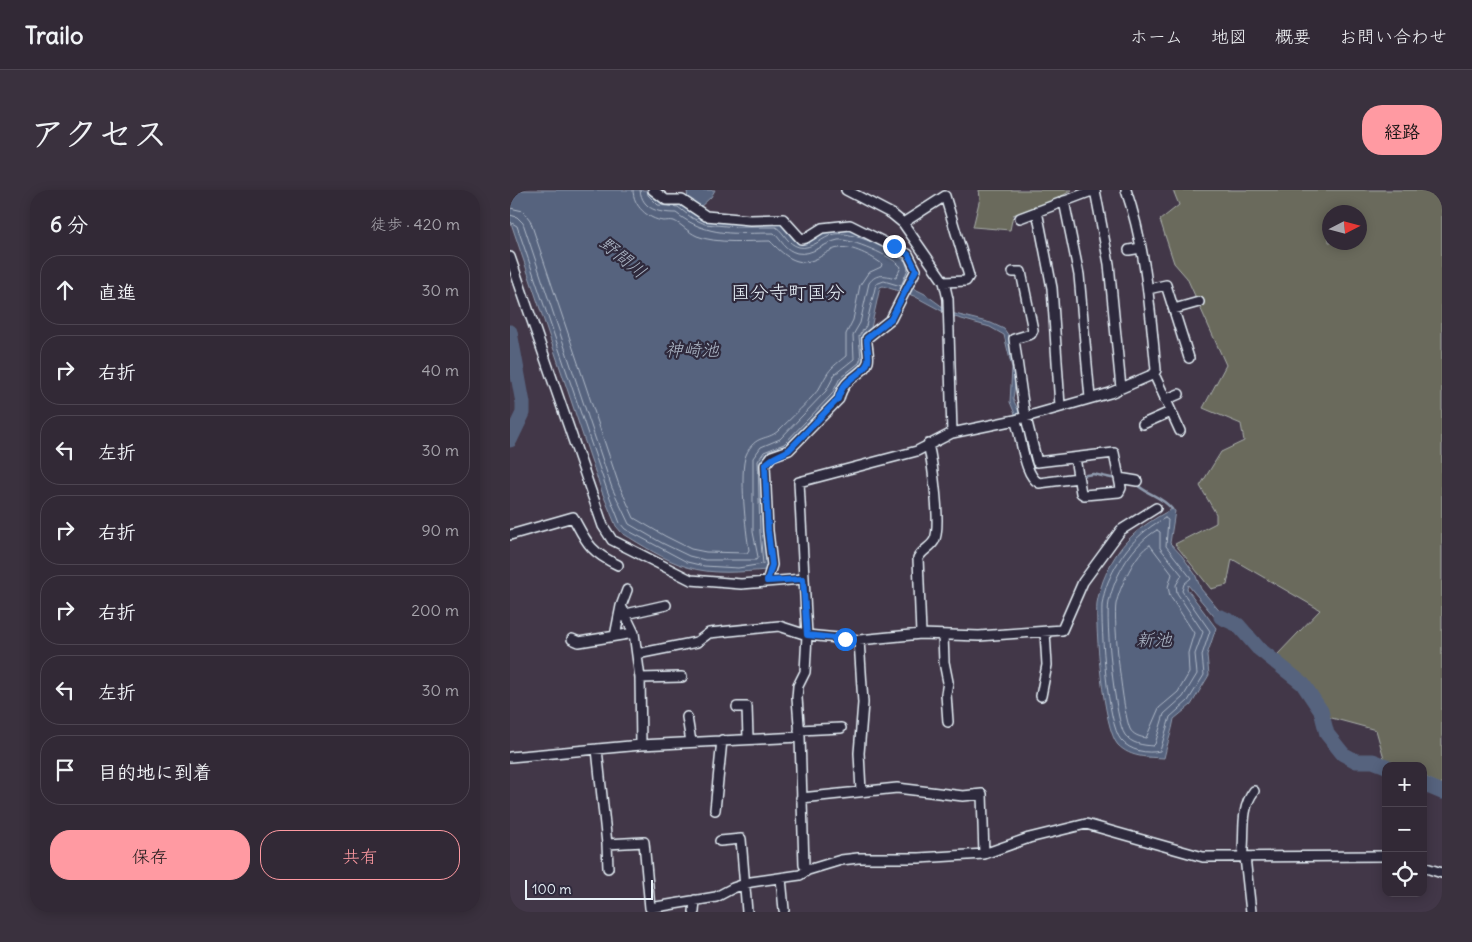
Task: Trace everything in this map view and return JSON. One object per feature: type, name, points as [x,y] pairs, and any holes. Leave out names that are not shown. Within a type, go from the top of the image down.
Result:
[{"type":"street","points":[[653,190],[666,200],[678,199],[685,202],[696,212],[706,216],[741,220],[783,220],[801,239],[822,228],[850,225],[908,254],[916,270],[891,319],[867,338],[869,360],[866,366],[841,387],[838,399],[789,450],[783,454],[772,456],[765,465],[768,531],[772,565],[767,581]]},
{"type":"street","points":[[846,190],[892,214],[903,223],[944,282],[952,433]]},
{"type":"street","points":[[1126,190],[1142,248],[1156,370],[1154,374],[1180,431]]},
{"type":"street","points":[[1020,218],[1095,191],[1109,264],[1122,388]]},
{"type":"street","points":[[903,223],[945,196],[969,276],[966,280],[944,282]]},
{"type":"street","points":[[1064,201],[1079,275],[1090,398]]},
{"type":"street","points":[[1037,211],[1052,288],[1060,406]]},
{"type":"street","points":[[1128,250],[1142,248]]},
{"type":"street","points":[[510,257],[606,533],[612,540],[691,580],[763,584],[767,581],[803,579]]},
{"type":"street","points":[[1013,272],[1020,272],[1033,330],[1031,334],[1014,339],[1025,461],[1035,481],[1039,483],[1078,478]]},
{"type":"street","points":[[1148,290],[1166,285],[1189,358]]},
{"type":"street","points":[[1174,309],[1200,302]]},
{"type":"street","points":[[808,870],[804,864],[797,698],[798,686],[805,672],[807,635],[799,482],[916,451],[952,433],[1020,418],[1110,393],[1154,374]]},
{"type":"street","points":[[1165,400],[1179,394]]},
{"type":"street","points":[[1143,424],[1170,412]]},
{"type":"street","points":[[1020,418],[1037,462],[1114,453],[1119,478],[1119,492],[1084,496],[1081,493],[1075,458]]},
{"type":"street","points":[[921,634],[918,558],[921,552],[934,542],[937,533],[936,489],[928,444]]},
{"type":"street","points":[[1119,478],[1137,481]]},
{"type":"street","points":[[637,654],[697,642],[709,633],[779,626],[807,635],[859,640],[921,634],[943,635],[1062,630],[1083,582],[1120,530],[1156,508]]},
{"type":"street","points":[[510,535],[573,518],[599,557],[618,565]]},
{"type":"street","points":[[615,636],[621,606],[627,590]]},
{"type":"street","points":[[626,614],[666,605]]},
{"type":"street","points":[[621,606],[634,633],[640,678],[641,745]]},
{"type":"street","points":[[1041,696],[1047,665],[1045,632]]},
{"type":"street","points":[[572,639],[579,642],[634,633]]},
{"type":"street","points":[[943,635],[944,662],[948,682],[946,694],[948,722]]},
{"type":"street","points":[[859,640],[863,703],[859,753],[861,790]]},
{"type":"street","points":[[640,678],[682,677]]},
{"type":"street","points":[[737,707],[747,707],[748,738]]},
{"type":"street","points":[[686,717],[691,742]]},
{"type":"street","points":[[510,757],[641,745],[799,734],[841,728]]},
{"type":"street","points":[[715,810],[722,740]]},
{"type":"street","points":[[597,749],[608,868]]},
{"type":"street","points":[[801,798],[840,795],[861,790],[897,788],[963,796],[982,794],[984,854]]},
{"type":"street","points":[[1251,912],[1244,857],[1244,813],[1247,800],[1254,791]]},
{"type":"street","points":[[607,844],[644,842],[650,910],[695,900],[716,898],[733,888],[745,884],[800,876],[808,870],[841,860],[984,854],[1028,838],[1086,824],[1203,857],[1367,854],[1382,856]]},
{"type":"street","points":[[720,841],[741,839],[747,912]]},
{"type":"street","points":[[1427,868],[1442,873]]},
{"type":"street","points":[[781,878],[784,910]]},
{"type":"street","points":[[694,912],[695,900]]},
{"type":"green space","points":[[979,190],[1072,190],[1055,200],[1013,215],[1010,230],[973,227],[980,198]]},
{"type":"green space","points":[[1173,190],[1442,190],[1442,785],[1427,778],[1427,762],[1392,762],[1384,758],[1376,730],[1328,717],[1320,697],[1277,655],[1320,610],[1232,559],[1227,585],[1211,589],[1175,544],[1216,523],[1216,514],[1200,486],[1221,452],[1244,441],[1241,424],[1203,408],[1226,365],[1187,278],[1174,263],[1160,220],[1179,205]]},
{"type":"water","name":"神崎池","points":[[510,190],[649,190],[661,201],[684,204],[695,214],[706,219],[781,223],[793,239],[800,242],[834,229],[853,229],[905,254],[913,270],[907,285],[925,294],[951,313],[991,323],[1004,329],[1011,339],[1016,377],[1013,399],[1020,414],[1015,414],[1010,402],[1012,368],[1004,335],[990,327],[951,316],[914,296],[883,286],[880,287],[871,328],[866,334],[866,359],[837,397],[787,448],[767,456],[769,560],[767,570],[727,572],[697,570],[670,560],[622,533],[616,526],[602,492],[510,220]]},
{"type":"water","points":[[687,190],[715,190],[711,197],[698,209],[688,201]]},
{"type":"water","name":"新池","points":[[1172,509],[1175,511],[1170,543],[1195,574],[1201,589],[1222,614],[1218,621],[1188,585],[1187,589],[1216,628],[1207,655],[1209,675],[1191,705],[1174,719],[1164,758],[1146,757],[1134,755],[1123,749],[1118,745],[1113,735],[1108,719],[1101,677],[1097,633],[1097,603],[1103,581],[1122,546],[1149,522]]},
{"type":"waterway","name":"野間川","points":[[510,332],[523,403],[523,413],[510,440]]},
{"type":"waterway","points":[[1021,421],[1033,468],[1038,478]]},
{"type":"waterway","points":[[1080,476],[1093,474],[1116,479]]},
{"type":"waterway","points":[[1136,484],[1172,509]]},
{"type":"waterway","points":[[1221,617],[1238,625],[1258,648],[1303,684],[1321,711],[1327,734],[1343,754],[1356,761],[1373,761],[1382,764]]},
{"type":"waterway","points":[[1427,786],[1442,792]]},
{"type":"district","name":"国分寺町国分","points":[[788,292]]},
{"type":"route","points":[[845,639],[807,635],[803,579],[767,581],[772,565],[768,531],[765,465],[772,456],[783,454],[789,450],[838,399],[841,387],[866,366],[869,360],[867,338],[891,319],[916,270],[908,254],[894,246]]}]
